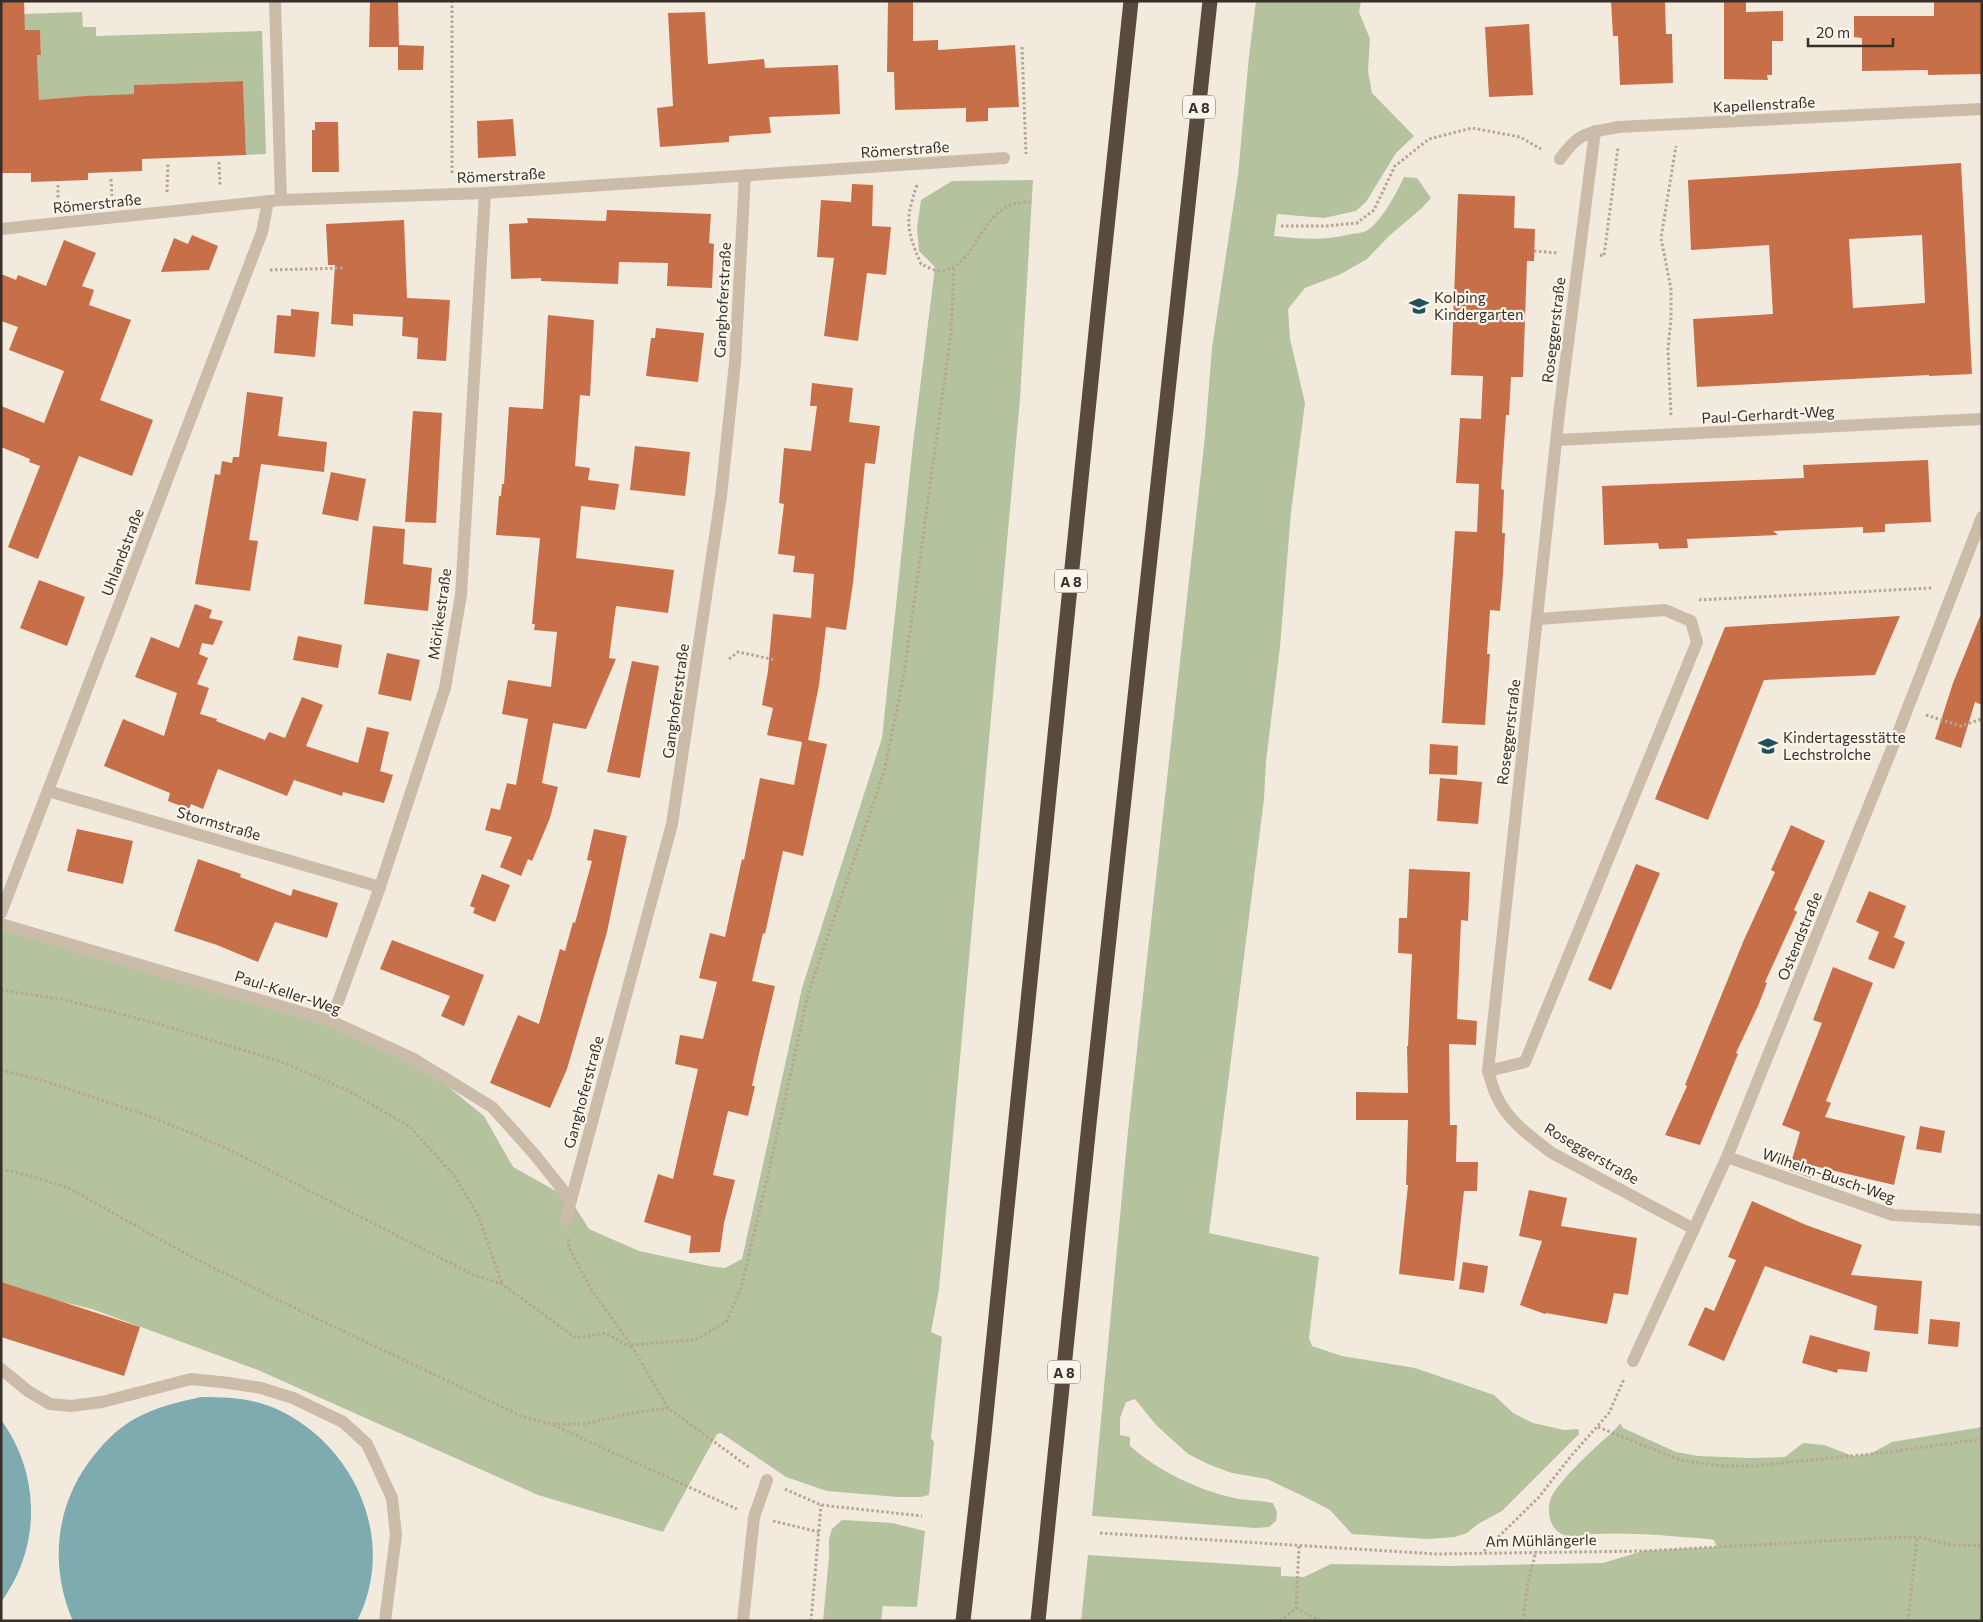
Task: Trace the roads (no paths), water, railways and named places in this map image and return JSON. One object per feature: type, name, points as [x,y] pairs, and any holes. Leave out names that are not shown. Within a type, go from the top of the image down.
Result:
[{"type":"highway","name":"A 8","points":[[963,1621],[991,1366],[1131,1]]},
{"type":"highway","name":"A 8","points":[[1038,1621],[1090,1114],[1210,1]]},
{"type":"street","points":[[275,1],[281,200]]},
{"type":"street","name":"Kapellenstraße","points":[[1560,159],[1571,143],[1581,136],[1595,131],[1618,127],[1982,110]]},
{"type":"street","name":"Roseggerstraße","points":[[1595,131],[1556,440],[1488,1071],[1498,1098],[1514,1121],[1532,1138],[1552,1153],[1694,1229]]},
{"type":"street","name":"Römerstraße","points":[[1,229],[281,200],[485,193],[1004,158]]},
{"type":"street","name":"Ganghoferstraße","points":[[566,1219],[672,824],[721,496],[736,363],[745,175]]},
{"type":"street","name":"Mörikestraße","points":[[331,1021],[380,887],[445,688],[460,595],[485,193]]},
{"type":"street","name":"Uhlandstraße","points":[[1,913],[262,232],[268,202]]},
{"type":"street","name":"Paul-Gerhardt-Weg","points":[[1556,440],[1982,419]]},
{"type":"street","name":"Ostendstraße","points":[[1633,1362],[1728,1157],[1908,709],[1982,517]]},
{"type":"street","points":[[1488,1071],[1525,1062],[1697,642],[1691,621],[1665,610],[1538,618]]},
{"type":"street","name":"Stormstraße","points":[[48,791],[380,887]]},
{"type":"street","name":"Paul-Keller-Weg","points":[[1,924],[331,1021],[414,1059],[492,1107],[535,1155],[570,1199]]},
{"type":"street","name":"Wilhelm-Busch-Weg","points":[[1728,1157],[1892,1215],[1982,1220]]},
{"type":"street","points":[[1,1369],[28,1391],[50,1404],[71,1406],[102,1402],[191,1379],[229,1382],[261,1388],[294,1398],[343,1422],[367,1444],[392,1498],[396,1535],[385,1621]]},
{"type":"street","points":[[743,1621],[754,1517],[767,1480]]},
{"type":"water","points":[[201,1397],[246,1400],[272,1407],[301,1423],[325,1443],[346,1468],[361,1496],[370,1526],[373,1558],[369,1590],[357,1621],[73,1621],[60,1577],[60,1533],[72,1491],[83,1471],[105,1443],[130,1421],[160,1408]]},
{"type":"water","points":[[1,1420],[13,1438],[22,1458],[31,1500],[31,1521],[22,1563],[13,1583],[1,1602]]},
{"type":"place","name":"Kolping Kindergarten","points":[[1419,306]]},
{"type":"place","name":"Kindertagesstätte Lechstrolche","points":[[1768,746]]}]
